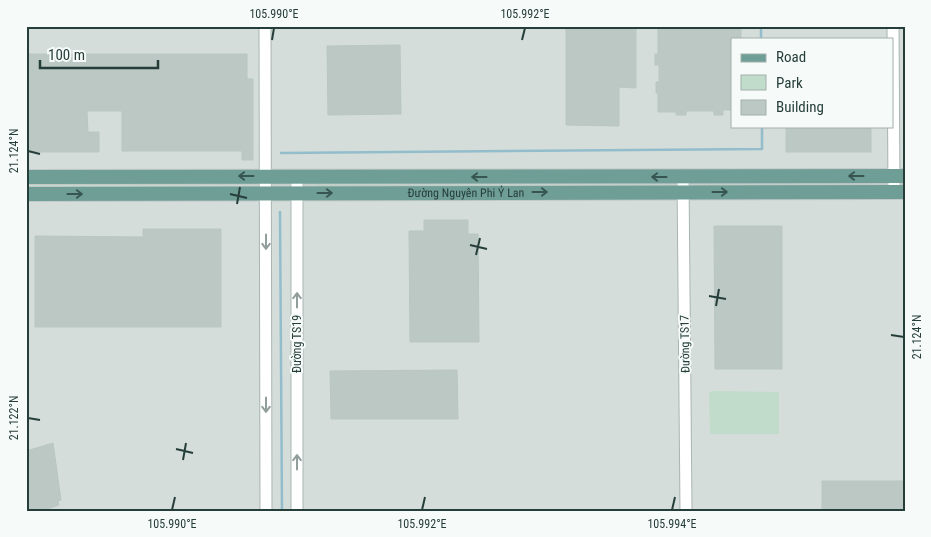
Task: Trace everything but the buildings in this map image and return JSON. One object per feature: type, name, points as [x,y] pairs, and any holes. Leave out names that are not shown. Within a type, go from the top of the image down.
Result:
[{"type":"main road","name":"Đường Nguyên Phi Ỷ Lan","points":[[26,177],[899,176]]},
{"type":"main road","name":"Đường Nguyên Phi Ỷ Lan","points":[[26,194],[899,192]]},
{"type":"street","points":[[264,26],[266,511]]},
{"type":"street","points":[[894,51],[899,192]]},
{"type":"street","name":"Đường TS19","points":[[297,176],[297,511]]},
{"type":"street","name":"Đường TS17","points":[[683,177],[686,511]]},
{"type":"shaded area","points":[[26,26],[905,26],[905,511],[26,511]]},
{"type":"green space","points":[[26,181],[249,183],[248,185],[26,187]]},
{"type":"green space","points":[[313,182],[672,182],[672,184],[668,186],[316,186]]},
{"type":"green space","points":[[699,183],[878,184],[877,186],[699,186]]},
{"type":"green space","points":[[712,391],[779,392],[779,434],[710,434],[709,393]]},
{"type":"waterway","points":[[761,26],[761,38]]},
{"type":"waterway","points":[[281,153],[762,149],[762,128]]},
{"type":"waterway","points":[[280,212],[282,511]]}]
